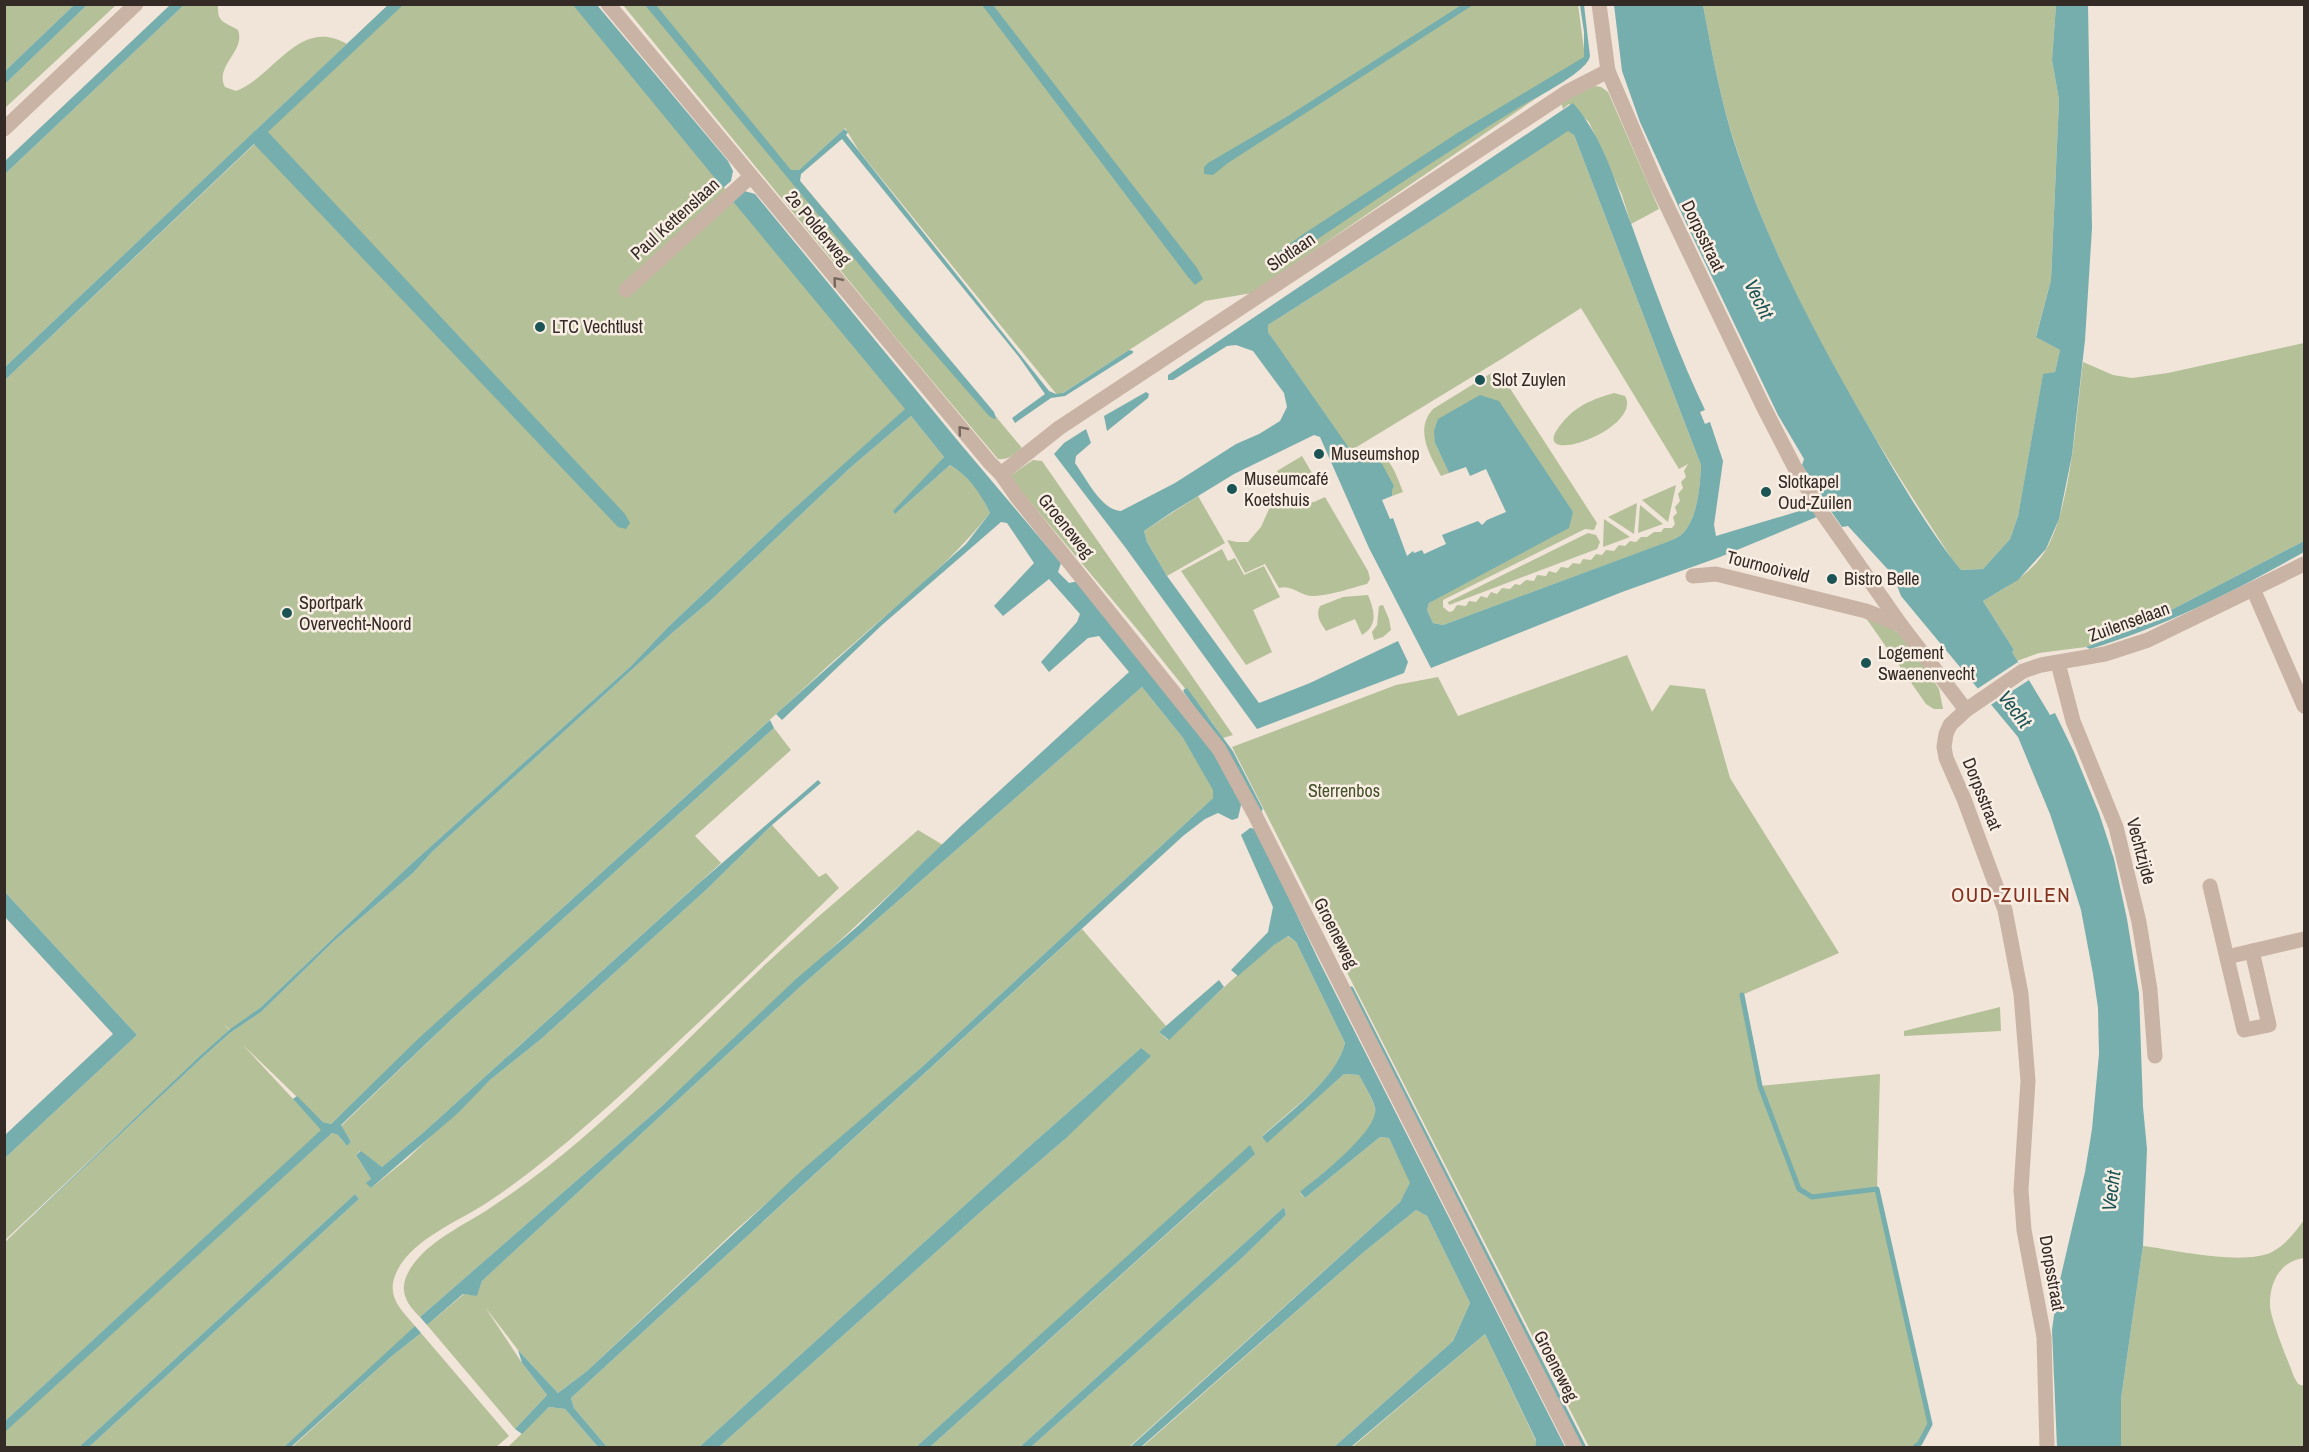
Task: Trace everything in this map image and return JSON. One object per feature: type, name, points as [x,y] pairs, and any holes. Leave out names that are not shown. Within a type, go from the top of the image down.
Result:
[{"type":"street","points":[[4,129],[136,4]]},
{"type":"street","name":"2e Polderweg","points":[[608,4],[750,177],[1001,474]]},
{"type":"street","name":"Dorpsstraat","points":[[1599,4],[1608,71],[1656,183],[1763,406],[1820,508],[1901,625],[1966,710],[1950,725],[1944,741],[1944,753],[2006,910],[2021,994],[2028,1081],[2021,1190],[2024,1230],[2044,1337],[2047,1448]]},
{"type":"street","name":"Slotlaan","points":[[1001,474],[1059,429],[1277,284],[1567,92],[1608,71]]},
{"type":"street","name":"Paul Kettenslaan","points":[[626,290],[750,177]]},
{"type":"street","name":"Groeneweg","points":[[1001,474],[1219,749],[1255,815],[1575,1448]]},
{"type":"street","name":"Zuilenselaan","points":[[1966,710],[2024,671],[2105,654],[2148,640],[2304,564]]},
{"type":"street","name":"Tournooiveld","points":[[1693,576],[1716,574],[1866,611],[1901,625]]},
{"type":"street","points":[[2253,590],[2304,706]]},
{"type":"street","name":"Vechtzijde","points":[[2058,663],[2073,721],[2116,827],[2139,922],[2150,990],[2155,1056]]},
{"type":"street","points":[[2210,885],[2244,1030],[2269,1024],[2252,951]]},
{"type":"street","points":[[2227,957],[2304,939]]},
{"type":"green space","points":[[5,4],[74,5],[5,71]]},
{"type":"green space","name":"Sportpark Overvecht-Noord","points":[[573,4],[906,409],[778,523],[667,628],[631,666],[409,866],[260,1008],[231,1031],[224,1024],[229,1030],[5,1240],[5,1158],[137,1035],[5,892],[5,380],[349,55],[347,44],[388,5]]},
{"type":"green space","points":[[87,5],[116,5],[5,108],[5,84]]},
{"type":"green space","points":[[184,5],[218,5],[220,18],[238,30],[238,45],[226,65],[223,79],[225,87],[236,91],[250,84],[301,43],[315,38],[330,37],[347,44],[5,367],[5,174]]},
{"type":"green space","points":[[623,5],[1578,5],[1586,64],[1252,293],[1205,301],[1058,396],[859,151],[845,128],[799,170],[792,171],[1022,448],[1008,458],[998,459]]},
{"type":"green space","points":[[1703,5],[2056,5],[2052,60],[2059,100],[2051,280],[2036,336],[2060,350],[2055,372],[2043,375],[2018,516],[2010,539],[1983,569],[1961,570],[1952,559],[1860,412],[1804,310],[1779,258],[1731,132],[1713,60]]},
{"type":"green space","points":[[1595,86],[1608,92],[1659,209],[1631,224],[1622,195],[1589,122],[1569,104],[1563,109],[1561,102]]},
{"type":"green space","points":[[1568,130],[1574,135],[1701,465],[1695,512],[1687,529],[1668,542],[1443,625],[1433,623],[1427,610],[1429,603],[1573,512],[1435,443],[1449,473],[1441,476],[1424,434],[1427,417],[1433,409],[1493,372],[1502,376],[1597,523],[1594,530],[1585,529],[1443,600],[1443,607],[1449,612],[1453,611],[1457,605],[1466,606],[1469,601],[1476,602],[1481,596],[1487,598],[1491,592],[1497,594],[1502,588],[1510,589],[1515,584],[1520,585],[1526,580],[1534,581],[1537,575],[1546,576],[1549,571],[1556,573],[1561,567],[1568,568],[1573,563],[1580,564],[1583,559],[1591,560],[1596,554],[1602,555],[1606,550],[1614,551],[1619,545],[1625,546],[1630,541],[1636,542],[1641,537],[1661,532],[1664,528],[1672,528],[1675,524],[1673,517],[1677,513],[1675,507],[1680,501],[1678,494],[1683,488],[1681,482],[1686,477],[1684,471],[1688,464],[1679,469],[1581,308],[1350,451],[1268,332],[1268,325]]},
{"type":"green space","points":[[2304,343],[2304,541],[2148,622],[2086,647],[2039,653],[2017,661],[2012,652],[2014,650],[1983,601],[2019,579],[2034,565],[2047,548],[2055,529],[2068,483],[2083,362],[2113,375],[2132,378],[2168,373]]},
{"type":"green space","points":[[1614,393],[1625,396],[1626,409],[1617,421],[1603,432],[1585,441],[1569,445],[1557,444],[1554,437],[1568,417],[1586,404]]},
{"type":"green space","points":[[911,416],[944,457],[895,514],[950,465],[974,486],[990,513],[970,536],[927,580],[834,660],[510,956],[331,1124],[323,1122],[242,1044],[322,1130],[5,1421],[5,1242],[204,1056],[230,1033],[261,1012],[334,941],[413,873],[433,851],[710,601],[850,468]]},
{"type":"green space","points":[[1368,452],[1376,453],[1387,460],[1395,471],[1403,492],[1392,496],[1388,486],[1379,475],[1358,461],[1357,459]]},
{"type":"green space","points":[[1302,456],[1312,473],[1286,485],[1277,471]]},
{"type":"green space","points":[[1033,460],[1042,461],[1233,735],[1223,738],[1142,635],[1016,485],[1010,476]]},
{"type":"green space","points":[[1676,485],[1668,522],[1642,500]]},
{"type":"green space","points":[[1198,496],[1225,543],[1167,576],[1147,542],[1144,531]]},
{"type":"green space","points":[[1325,497],[1368,571],[1370,579],[1367,584],[1310,596],[1288,588],[1279,588],[1265,564],[1245,573],[1227,540],[1248,542],[1261,527],[1269,509],[1291,499],[1294,503],[1314,502]]},
{"type":"green space","points":[[1637,503],[1634,534],[1608,517]]},
{"type":"green space","points":[[1640,505],[1663,524],[1638,533]]},
{"type":"green space","points":[[1604,519],[1630,537],[1603,547]]},
{"type":"green space","points":[[1588,533],[1596,535],[1600,542],[1597,549],[1449,605],[1448,602]]},
{"type":"green space","points":[[1222,549],[1228,561],[1235,558],[1244,575],[1264,566],[1280,597],[1253,610],[1272,652],[1246,665],[1181,571]]},
{"type":"green space","points":[[1368,595],[1374,617],[1367,631],[1362,635],[1355,619],[1326,631],[1318,616],[1320,606],[1343,597]]},
{"type":"green space","points":[[1383,605],[1391,630],[1383,637],[1374,640],[1372,632],[1377,625],[1379,606]]},
{"type":"green space","points":[[1866,618],[1887,625],[1905,638],[1939,689],[1943,709],[1934,709],[1926,704]]},
{"type":"green space","name":"Sterrenbos","points":[[1627,655],[1652,712],[1670,685],[1705,689],[1730,778],[1839,953],[1742,995],[1760,1086],[1880,1074],[1877,1189],[1930,1424],[1920,1443],[1914,1447],[1589,1447],[1232,747],[1396,685],[1438,677],[1458,716]]},
{"type":"green space","points":[[1142,687],[1183,738],[1214,790],[1213,798],[922,1067],[737,1229],[587,1371],[558,1393],[518,1350],[485,1307],[522,1363],[547,1395],[515,1429],[427,1325],[464,1294],[477,1295],[482,1281],[801,986]]},
{"type":"green space","points":[[774,728],[791,750],[695,836],[721,863],[425,1131],[382,1167],[360,1151],[356,1155],[371,1179],[367,1183],[371,1188],[407,1159],[490,1080],[540,1040],[706,890],[772,825],[819,877],[826,873],[839,888],[687,1034],[580,1131],[514,1184],[426,1239],[404,1259],[394,1280],[393,1295],[415,1326],[405,1337],[284,1447],[89,1447],[359,1199],[355,1194],[79,1447],[5,1447],[4,1432],[332,1133],[338,1135],[347,1146],[351,1142],[341,1126],[452,1019]]},
{"type":"green space","points":[[918,830],[943,845],[662,1106],[420,1317],[409,1304],[404,1284],[410,1270],[423,1253],[443,1237],[518,1189],[579,1141],[631,1095],[781,950]]},
{"type":"green space","points":[[1082,929],[1166,1026],[1159,1032],[1168,1040],[1240,972],[1271,947],[1287,936],[1296,942],[1345,1043],[1339,1058],[1321,1083],[1262,1137],[1267,1142],[1344,1074],[1359,1075],[1374,1105],[1374,1119],[1368,1130],[1346,1154],[1300,1193],[1305,1198],[1380,1137],[1389,1138],[1411,1183],[1400,1202],[1129,1447],[1031,1447],[1243,1257],[1286,1215],[1284,1207],[1020,1447],[930,1447],[1218,1188],[1250,1146],[916,1447],[719,1447],[1064,1140],[1141,1048],[699,1447],[607,1447],[574,1408],[571,1398]]},
{"type":"green space","points":[[2000,1007],[2001,1031],[1904,1036],[1904,1031]]},
{"type":"green space","points":[[1416,1210],[1427,1216],[1470,1303],[1453,1341],[1334,1447],[1141,1448],[1365,1251]]},
{"type":"green space","points":[[2304,1220],[2304,1258],[2282,1268],[2274,1281],[2270,1306],[2276,1330],[2294,1377],[2298,1384],[2304,1386],[2304,1447],[2121,1448],[2121,1399],[2143,1246],[2227,1257],[2260,1256],[2282,1246]]},
{"type":"green space","points":[[421,1333],[509,1436],[496,1447],[291,1448],[392,1356]]},
{"type":"green space","points":[[1485,1334],[1536,1441],[1535,1448],[1351,1448]]},
{"type":"green space","points":[[549,1407],[565,1409],[598,1447],[507,1448]]},
{"type":"water","points":[[1463,4],[1473,5],[1228,163],[1213,175],[1204,174],[1204,167],[1208,163],[1288,116]]},
{"type":"water","points":[[74,5],[87,5],[5,84],[5,71]]},
{"type":"water","points":[[170,5],[184,5],[5,174],[5,161]]},
{"type":"water","points":[[388,5],[403,5],[268,132],[625,514],[630,523],[626,529],[618,527],[254,144],[5,380],[5,367]]},
{"type":"water","points":[[573,5],[597,5],[728,161],[733,171],[731,181],[723,188]]},
{"type":"water","points":[[645,5],[656,5],[791,170],[799,170],[844,129],[848,132],[846,135],[1049,391],[1056,394],[1063,393],[1129,350],[1133,353],[1065,396],[1051,398],[1015,423],[1012,418],[1045,394],[1019,357],[842,139],[801,174],[800,181],[994,412],[996,418],[989,416],[900,314]]},
{"type":"water","points":[[982,5],[993,5],[1197,268],[1203,279],[1195,285],[1188,277]]},
{"type":"water","points":[[1580,5],[1584,5],[1590,56],[1580,70],[1456,147],[1271,269],[1267,262],[1269,259],[1302,235],[1459,132],[1584,57],[1584,32]]},
{"type":"water","name":"Vecht","points":[[1614,5],[1703,5],[1713,60],[1731,133],[1764,223],[1796,293],[1851,395],[1925,520],[1961,570],[1983,569],[2010,539],[2018,516],[2043,374],[2055,372],[2060,350],[2036,337],[2051,280],[2059,100],[2052,60],[2056,5],[2088,5],[2092,228],[2085,340],[2072,455],[2059,519],[2046,549],[2018,580],[1983,601],[2014,650],[2012,652],[2050,715],[2055,713],[2074,752],[2099,813],[2114,859],[2127,919],[2139,993],[2143,1107],[2147,1149],[2143,1246],[2121,1399],[2121,1447],[2057,1447],[2052,1330],[2057,1293],[2085,1172],[2092,1129],[2099,1054],[2098,1008],[2081,910],[2050,814],[2018,737],[1901,596],[1893,575],[1848,526],[1842,527],[1831,511],[1720,557],[1622,592],[1431,668],[1369,548],[1320,437],[1314,435],[1234,474],[1144,531],[1147,542],[1167,576],[1259,703],[1310,683],[1398,641],[1408,662],[1404,673],[1257,729],[1125,547],[1054,454],[1064,443],[1086,429],[1091,443],[1076,456],[1075,463],[1101,499],[1107,505],[1121,511],[1175,483],[1236,444],[1280,421],[1287,407],[1284,393],[1253,351],[1236,345],[1227,346],[1173,380],[1168,380],[1168,375],[1573,103],[1593,131],[1608,162],[1666,319],[1705,410],[1700,412],[1705,424],[1710,422],[1723,461],[1714,525],[1716,536],[1826,503],[1802,465],[1804,459],[1778,415],[1686,223],[1640,122],[1622,71]],"holes":[[[1568,131],[1574,135],[1701,465],[1695,512],[1687,529],[1671,540],[1443,625],[1433,623],[1427,610],[1429,603],[1569,528],[1573,512],[1499,401],[1480,395],[1438,419],[1434,431],[1435,443],[1449,473],[1466,467],[1470,476],[1486,469],[1506,512],[1487,520],[1482,525],[1478,521],[1442,535],[1446,544],[1424,554],[1422,550],[1414,553],[1413,551],[1407,556],[1393,518],[1390,519],[1382,500],[1392,496],[1394,486],[1382,464],[1377,460],[1367,463],[1358,461],[1268,332],[1268,325]]]},
{"type":"water","points":[[741,190],[755,194],[1061,563],[1058,572],[1069,583],[1079,581],[1224,766],[1242,801],[1238,818],[1232,820],[1218,813],[1205,819],[1183,836],[571,1398],[574,1408],[607,1447],[598,1447],[565,1409],[549,1407],[522,1434],[515,1429],[547,1395],[522,1363],[518,1350],[558,1393],[587,1371],[802,1170],[922,1067],[1213,798],[1213,790],[1183,738],[1142,687],[801,986],[482,1281],[477,1296],[463,1294],[427,1325],[420,1317],[662,1106],[796,979],[858,926],[960,827],[1129,672],[1099,636],[1088,638],[1049,672],[1041,662],[1077,622],[1080,614],[1049,579],[1003,616],[994,606],[1034,563],[1007,523],[1001,522],[882,625],[782,720],[776,714],[966,544],[990,513],[974,486],[950,465],[895,514],[893,511],[944,457],[911,416],[850,468],[710,601],[433,851],[413,873],[334,941],[261,1012],[230,1033],[204,1056],[5,1242],[199,1057],[229,1030],[260,1008],[409,866],[631,666],[667,628],[778,523],[905,409],[731,199]]},
{"type":"water","points":[[1146,392],[1149,394],[1148,398],[1107,431],[1104,416]]},
{"type":"water","points":[[2304,541],[2304,552],[2226,594],[2146,630],[2090,649],[2086,647],[2148,622]]},
{"type":"water","points":[[770,720],[774,728],[452,1019],[341,1125],[351,1142],[347,1146],[338,1135],[332,1133],[5,1432],[5,1421],[321,1130],[293,1099],[297,1096],[323,1122],[331,1124],[419,1038]]},
{"type":"water","points":[[818,780],[821,783],[772,825],[706,890],[540,1040],[490,1080],[458,1113],[371,1188],[366,1183],[371,1179],[356,1155],[361,1151],[382,1167],[425,1131],[698,884]]},
{"type":"water","points":[[1250,828],[1256,829],[1319,961],[1565,1447],[1535,1447],[1536,1440],[1485,1334],[1351,1447],[1334,1447],[1453,1341],[1470,1303],[1427,1216],[1416,1210],[1365,1251],[1141,1447],[1129,1448],[1400,1202],[1410,1183],[1389,1138],[1380,1137],[1305,1198],[1300,1192],[1332,1166],[1368,1129],[1374,1117],[1375,1108],[1359,1075],[1344,1074],[1267,1143],[1262,1137],[1322,1083],[1340,1057],[1345,1043],[1296,942],[1288,936],[1238,976],[1231,970],[1268,932],[1273,907],[1241,835]]},
{"type":"water","points":[[5,892],[137,1035],[5,1158],[5,1135],[113,1034],[5,917]]},
{"type":"water","points":[[1219,980],[1224,987],[1169,1040],[1159,1032]]},
{"type":"water","points":[[1141,1048],[1151,1056],[1064,1140],[719,1447],[699,1447],[1032,1144]]},
{"type":"water","points":[[1250,1145],[1255,1154],[930,1447],[916,1447]]},
{"type":"water","points":[[355,1194],[359,1199],[89,1447],[79,1447]]},
{"type":"water","points":[[1284,1207],[1286,1215],[1243,1257],[1031,1447],[1020,1447]]},
{"type":"water","points":[[415,1326],[421,1333],[392,1356],[291,1447],[284,1447]]},
{"type":"pier","points":[[2018,662],[2029,680],[1989,706],[1977,689]]},
{"type":"waterway","points":[[1186,691],[1231,753],[1260,809]]},
{"type":"waterway","points":[[1351,989],[1584,1448]]},
{"type":"waterway","points":[[1742,995],[1760,1086],[1799,1189],[1812,1197],[1877,1189],[1930,1424],[1920,1443],[1914,1448]]},
{"type":"place","name":"LTC Vechtlust","points":[[540,327]]},
{"type":"place","name":"Slot Zuylen","points":[[1480,380]]},
{"type":"place","name":"Museumshop","points":[[1319,454]]},
{"type":"place","name":"Museumcafé Koetshuis","points":[[1232,489]]},
{"type":"place","name":"Slotkapel Oud-Zuilen","points":[[1766,492]]},
{"type":"place","name":"Bistro Belle","points":[[1832,579]]},
{"type":"place","name":"Sportpark Overvecht-Noord","points":[[287,613]]},
{"type":"place","name":"Logement Swaenenvecht","points":[[1866,663]]},
{"type":"district","name":"OUD-ZUILEN","points":[[2011,895]]}]
